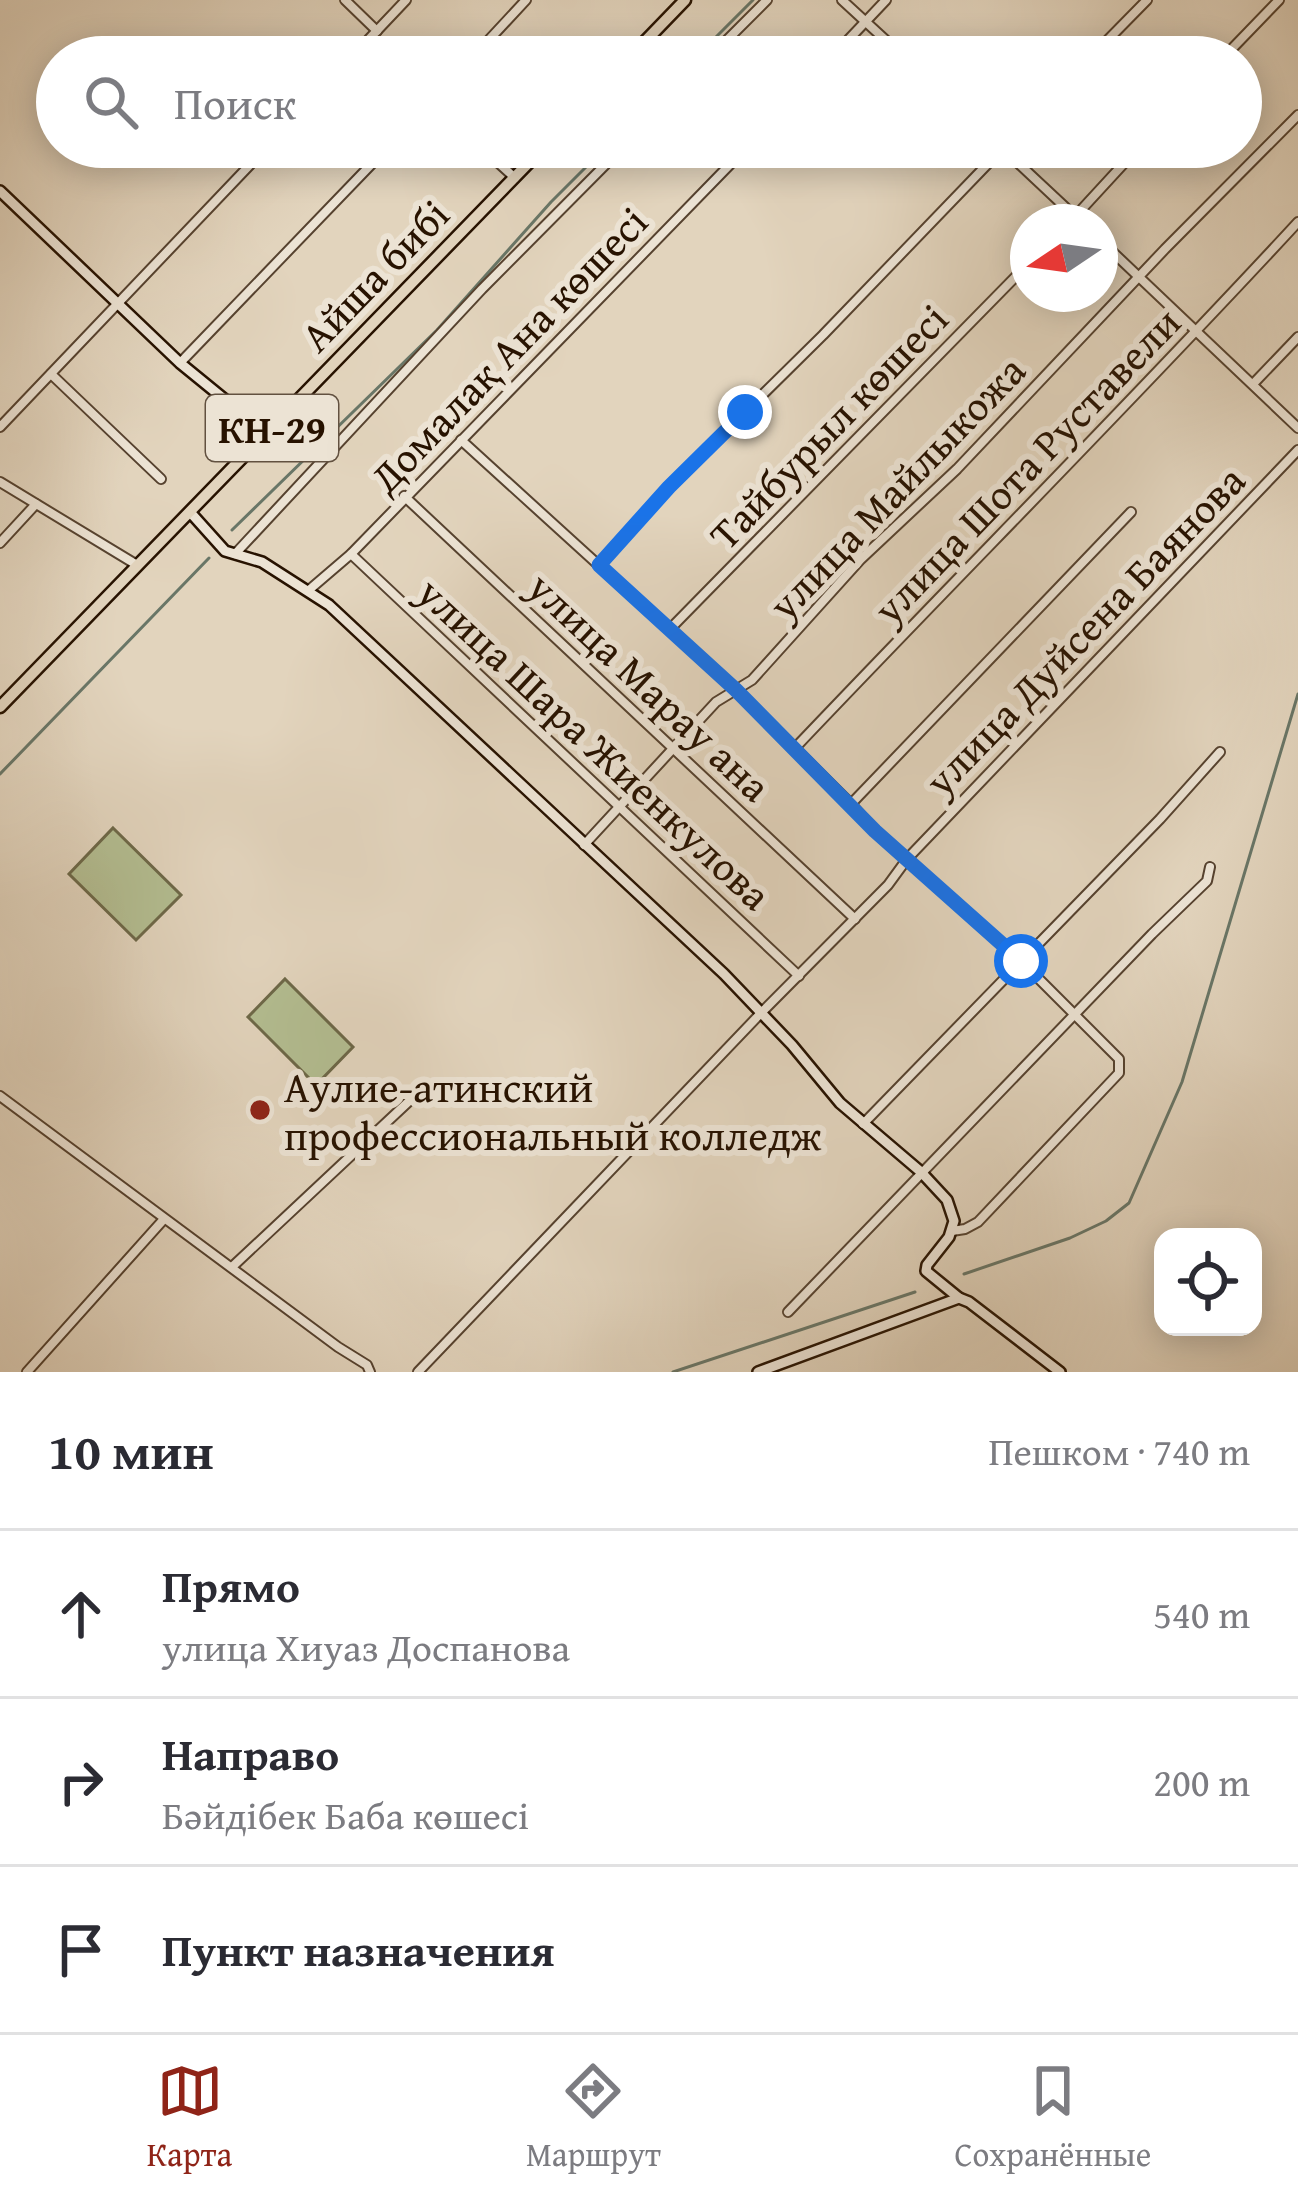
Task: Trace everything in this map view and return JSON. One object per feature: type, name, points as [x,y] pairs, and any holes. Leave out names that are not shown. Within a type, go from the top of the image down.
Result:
[{"type":"main road","points":[[650,36],[685,0]]},
{"type":"main road","name":"Айша бибі","points":[[0,707],[524,168]]},
{"type":"street","points":[[345,0],[377,31]]},
{"type":"street","points":[[372,36],[406,0]]},
{"type":"street","points":[[493,36],[526,0]]},
{"type":"street","points":[[731,36],[766,0]]},
{"type":"street","points":[[842,0],[882,36]]},
{"type":"street","points":[[852,36],[886,0]]},
{"type":"street","points":[[1112,36],[1147,0]]},
{"type":"street","points":[[1244,36],[1279,0]]},
{"type":"street","name":"улица Майлыкожа","points":[[1262,152],[1298,115]]},
{"type":"street","points":[[0,428],[247,168]]},
{"type":"street","points":[[180,363],[368,168]]},
{"type":"street","points":[[503,168],[514,178]]},
{"type":"street","points":[[230,553],[602,168]]},
{"type":"street","name":"Домалақ Ана көшесі","points":[[309,590],[351,554],[726,168]]},
{"type":"street","points":[[599,565],[669,487],[983,168]]},
{"type":"street","points":[[1022,168],[1059,204]]},
{"type":"street","points":[[1089,204],[1121,168]]},
{"type":"street","name":"улица Майлыкожа","points":[[584,844],[716,702],[752,680],[862,559],[957,470],[1246,168]]},
{"type":"street","points":[[0,191],[180,363],[267,434]]},
{"type":"street","name":"улица Шота Руставели","points":[[795,748],[1298,222]]},
{"type":"street","points":[[1118,257],[1298,428]]},
{"type":"street","name":"Тайбурыл көшесі","points":[[670,629],[1010,283]]},
{"type":"street","points":[[1253,384],[1298,337]]},
{"type":"street","points":[[51,374],[160,479]]},
{"type":"street","points":[[460,440],[736,690],[875,831],[1021,961],[1119,1060],[1119,1073],[978,1222],[952,1231]]},
{"type":"street","name":"улица Дуйсена Баянова","points":[[418,1372],[888,885],[907,859],[1298,450]]},
{"type":"street","points":[[0,482],[137,565]]},
{"type":"street","name":"улица Марау ана","points":[[404,496],[855,919]]},
{"type":"street","points":[[0,543],[36,505]]},
{"type":"street","points":[[190,512],[230,553],[262,562],[341,616],[724,974],[840,1103],[922,1172],[947,1200],[952,1231],[926,1271],[1060,1372]]},
{"type":"street","points":[[851,804],[1131,512]]},
{"type":"street","name":"улица Шара Жиенкулова","points":[[351,554],[799,976]]},
{"type":"street","points":[[863,1124],[1220,752]]},
{"type":"street","points":[[788,1312],[1207,881],[1210,867]]},
{"type":"street","points":[[232,1267],[421,1090],[434,1084]]},
{"type":"street","points":[[0,1096],[372,1372]]},
{"type":"street","points":[[27,1372],[164,1219]]},
{"type":"street","points":[[758,1372],[959,1298]]},
{"type":"green space","points":[[113,828],[181,895],[136,940],[69,874]]},
{"type":"green space","points":[[285,979],[353,1047],[316,1085],[248,1017]]},
{"type":"waterway","points":[[717,36],[753,0]]},
{"type":"waterway","points":[[232,530],[437,330],[585,168]]},
{"type":"waterway","points":[[0,774],[209,558]]},
{"type":"waterway","points":[[964,1274],[1070,1238],[1106,1221],[1129,1203],[1182,1082],[1298,694]]},
{"type":"waterway","points":[[673,1372],[915,1292]]},
{"type":"place","name":"Аулие-атинский профессиональный колледж","points":[[260,1110]]},
{"type":"route","points":[[745,412],[599,565],[736,690],[875,831],[1021,961]]}]
